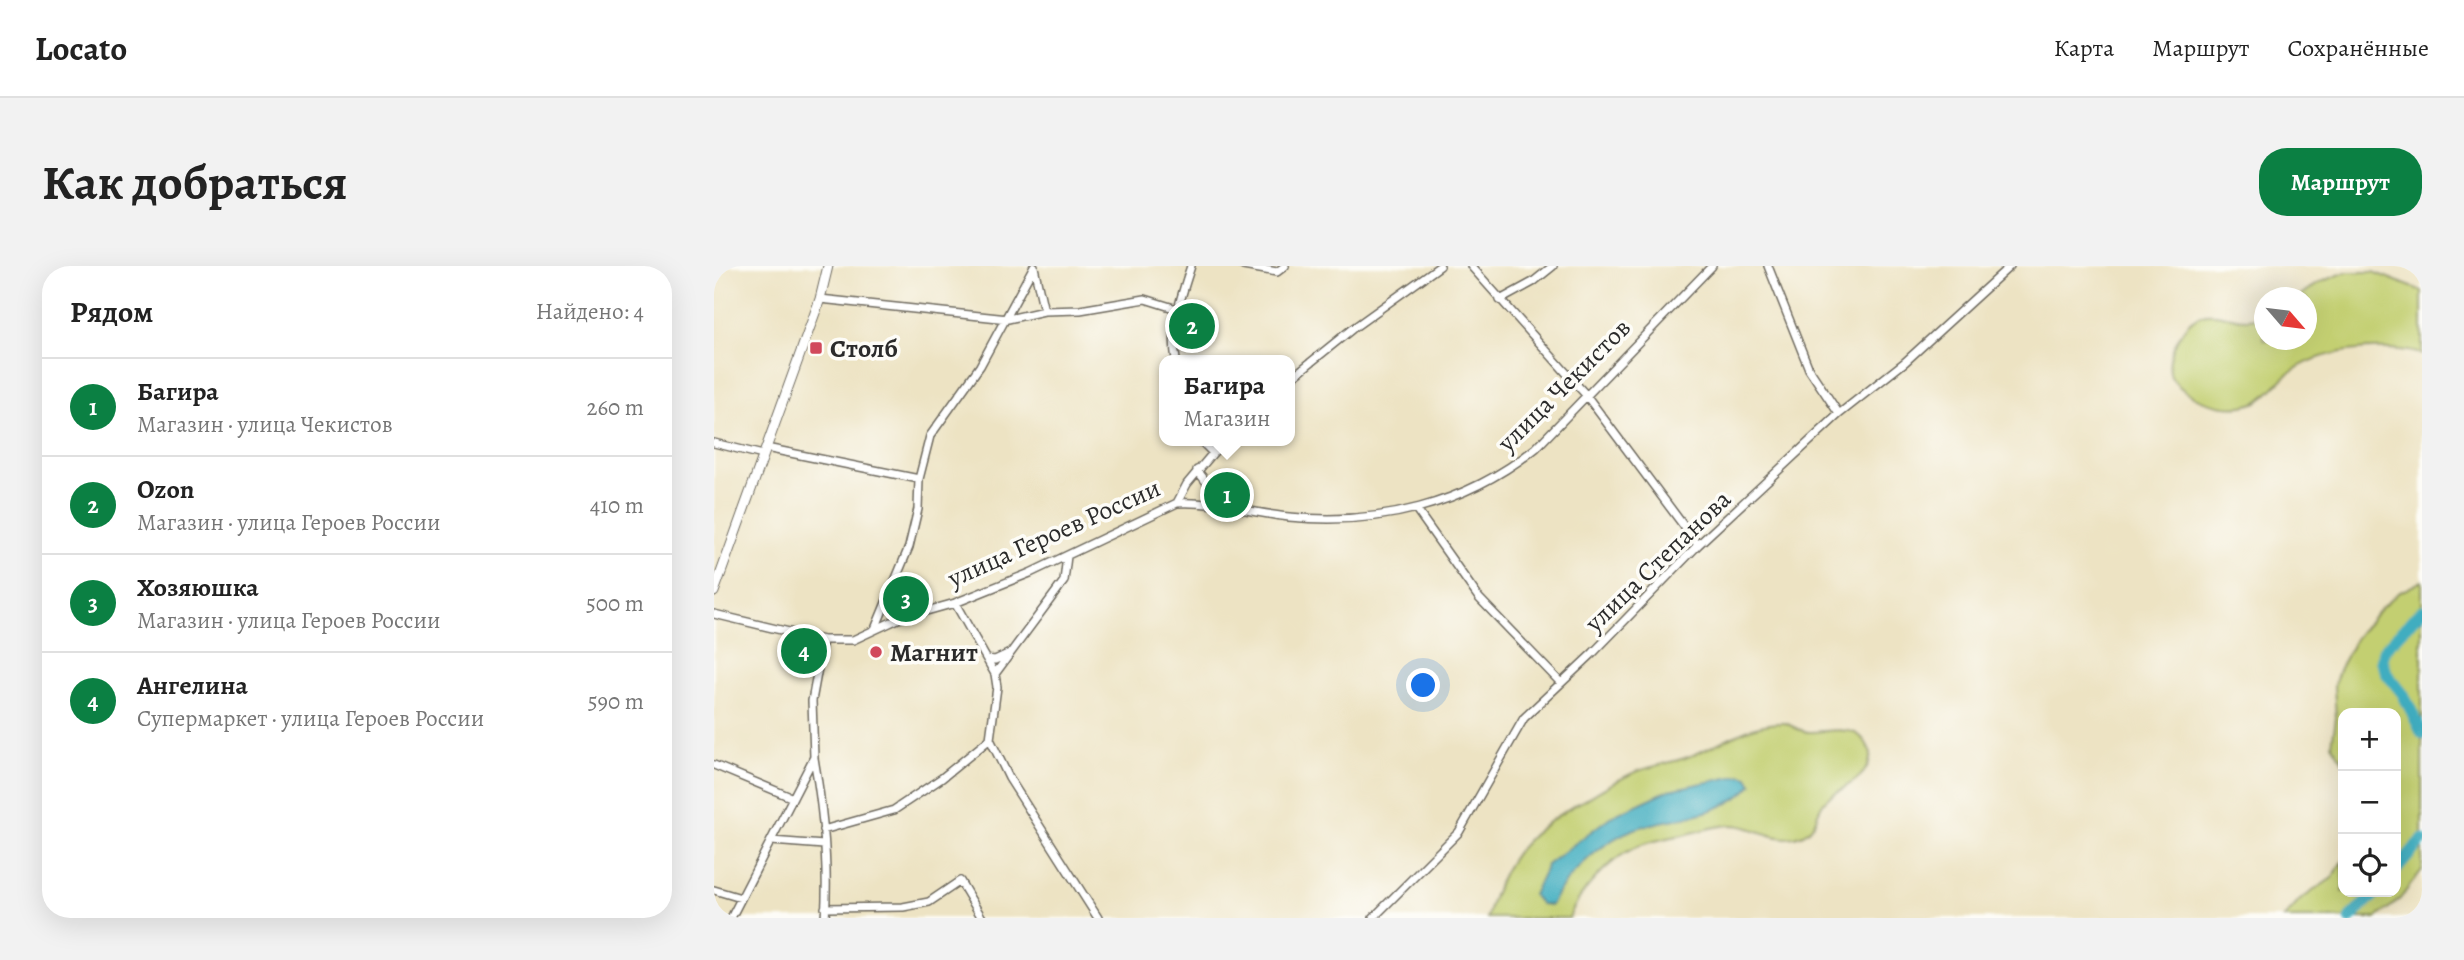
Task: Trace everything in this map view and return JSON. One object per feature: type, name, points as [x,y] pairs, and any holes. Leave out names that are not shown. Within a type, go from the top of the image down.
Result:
[{"type":"street","points":[[714,592],[820,299],[828,266]]},
{"type":"street","points":[[1034,266],[1044,311]]},
{"type":"street","points":[[875,629],[909,547],[918,509],[919,479],[930,436],[980,366],[1008,319],[1034,266]]},
{"type":"street","points":[[1176,355],[1174,333],[1177,309],[1191,266]]},
{"type":"street","points":[[1243,266],[1277,272],[1285,266]]},
{"type":"street","points":[[1295,375],[1352,329],[1440,266]]},
{"type":"street","points":[[1471,266],[1587,396],[1698,545]]},
{"type":"street","points":[[1500,300],[1533,282],[1553,266]]},
{"type":"street","name":"улица Чекистов","points":[[1177,503],[1212,504],[1290,517],[1369,519],[1416,509],[1472,490],[1511,469],[1536,449],[1712,266]]},
{"type":"street","points":[[1768,266],[1809,369],[1839,414]]},
{"type":"street","name":"улица Степанова","points":[[1373,918],[1459,832],[1524,718],[1698,545],[1839,414],[1905,362],[2010,266]]},
{"type":"street","points":[[820,299],[1008,319],[1044,311],[1080,310],[1145,299],[1177,309]]},
{"type":"street","points":[[714,443],[919,479]]},
{"type":"street","points":[[1206,446],[1213,453]]},
{"type":"street","name":"улица Героев России","points":[[714,614],[823,640],[853,640],[898,618],[955,603],[1067,556],[1177,503],[1197,470],[1220,446]]},
{"type":"street","points":[[1197,470],[1211,488],[1212,504]]},
{"type":"street","points":[[1416,509],[1479,598],[1561,683]]},
{"type":"street","points":[[995,674],[1063,582],[1067,556]]},
{"type":"street","points":[[955,603],[995,674],[997,687],[990,739],[1009,778],[1098,918]]},
{"type":"street","points":[[823,640],[811,701],[824,845],[825,918]]},
{"type":"street","points":[[987,659],[1002,658],[1013,651]]},
{"type":"street","points":[[823,830],[894,810],[942,778],[990,739]]},
{"type":"street","points":[[731,918],[814,757]]},
{"type":"street","points":[[714,765],[793,798]]},
{"type":"street","points":[[771,841],[824,845]]},
{"type":"street","points":[[825,908],[903,907],[929,902],[960,881],[982,918]]},
{"type":"street","points":[[714,890],[741,898]]},
{"type":"green space","points":[[2346,272],[2373,272],[2422,291],[2422,354],[2370,349],[2333,354],[2301,366],[2287,375],[2263,398],[2243,406],[2220,405],[2197,398],[2171,377],[2171,353],[2177,340],[2187,325],[2208,314],[2254,318],[2254,350],[2317,350],[2317,287],[2313,287]]},
{"type":"green space","points":[[2422,581],[2422,870],[2399,900],[2376,918],[2284,918],[2300,900],[2332,878],[2338,869],[2338,897],[2401,897],[2401,708],[2338,708],[2338,754],[2332,744],[2336,718],[2334,686],[2339,670],[2355,639],[2380,609],[2398,593]]},
{"type":"green space","points":[[1785,723],[1808,732],[1839,730],[1854,733],[1867,744],[1871,754],[1869,763],[1860,776],[1824,802],[1807,832],[1784,838],[1742,826],[1727,825],[1654,841],[1634,848],[1605,869],[1587,888],[1569,918],[1487,918],[1501,877],[1521,846],[1566,810],[1638,771],[1685,758],[1745,730]]},
{"type":"water","points":[[1742,775],[1748,777],[1752,784],[1728,803],[1699,814],[1638,828],[1613,840],[1576,870],[1551,905],[1541,904],[1533,895],[1547,865],[1610,817],[1669,790]]},
{"type":"waterway","points":[[2422,610],[2384,650],[2382,661],[2387,674],[2403,694],[2422,733]]},
{"type":"waterway","points":[[2401,864],[2422,840]]},
{"type":"waterway","points":[[2350,918],[2372,897]]},
{"type":"place","name":"Ozon","points":[[1192,326]]},
{"type":"place","name":"Столб","points":[[816,348]]},
{"type":"place","name":"Багира","points":[[1227,495]]},
{"type":"place","name":"Хозяюшка","points":[[906,599]]},
{"type":"place","name":"Ангелина","points":[[804,651]]},
{"type":"place","name":"Магнит","points":[[876,652]]}]
